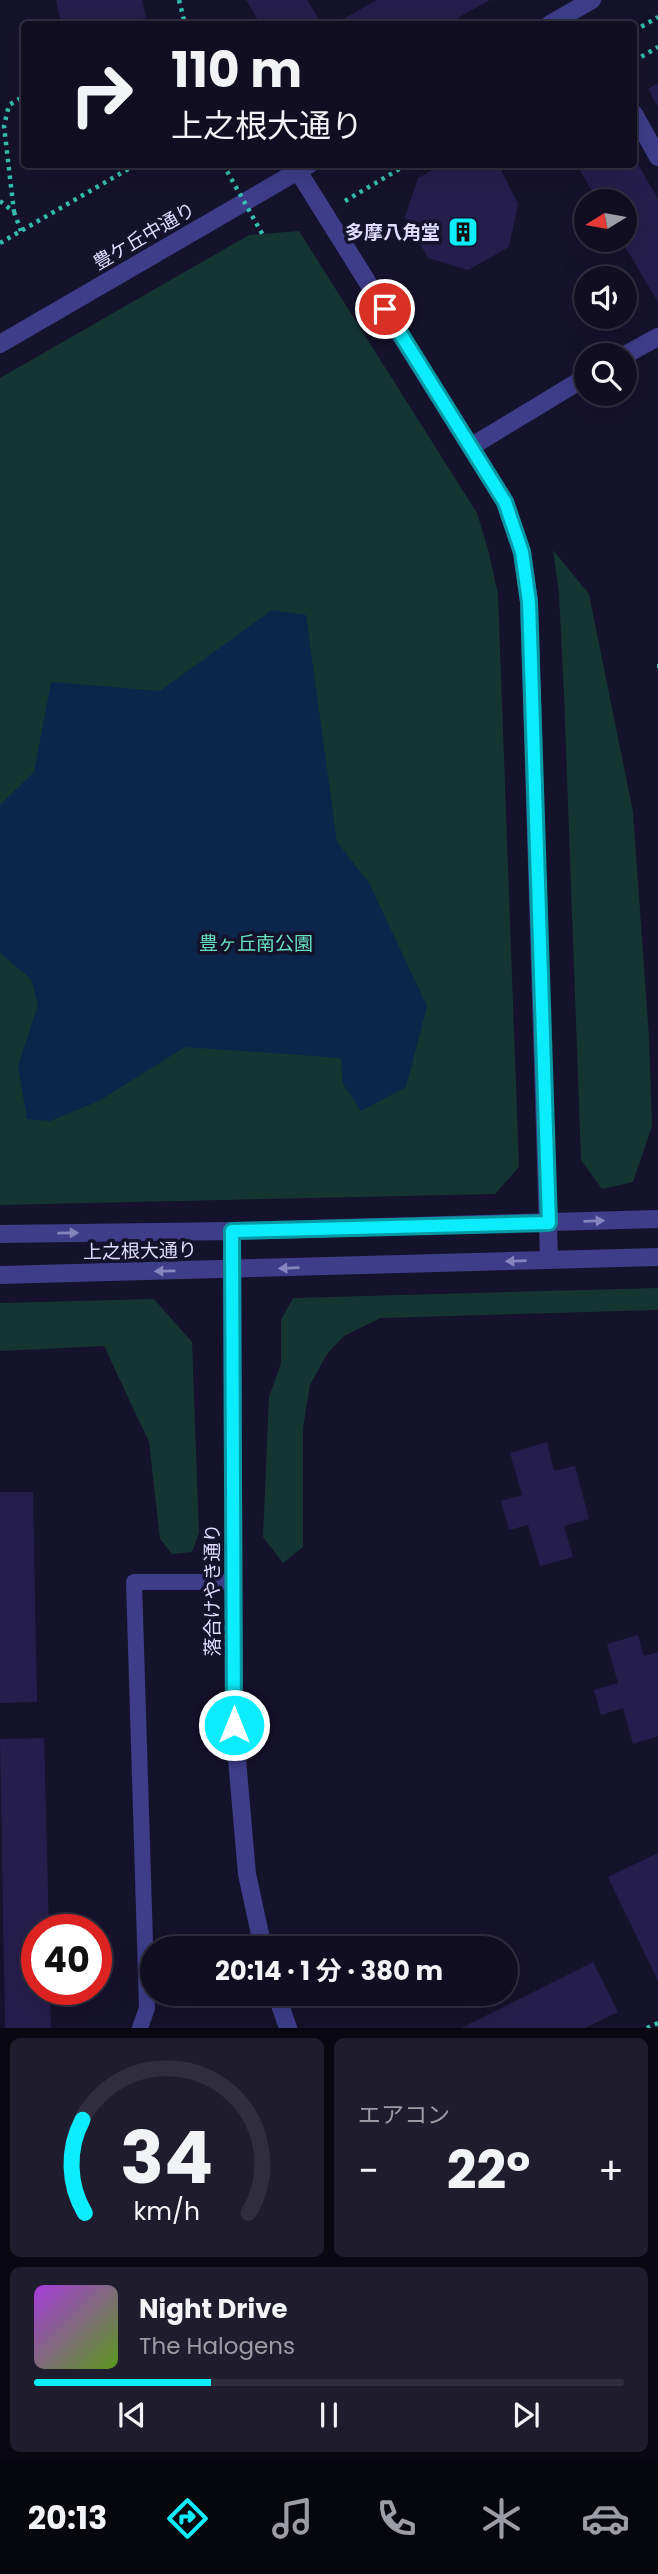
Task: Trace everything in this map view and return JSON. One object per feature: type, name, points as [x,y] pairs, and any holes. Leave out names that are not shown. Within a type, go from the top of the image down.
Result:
[{"type":"street","points":[[555,21],[592,0]]},
{"type":"street","points":[[637,119],[658,157]]},
{"type":"street","points":[[304,168],[505,502],[522,552],[529,602],[549,1260]]},
{"type":"street","name":"豊ケ丘中通り","points":[[0,344],[304,168]]},
{"type":"street","points":[[637,348],[658,337]]},
{"type":"street","points":[[471,446],[574,384]]},
{"type":"street","name":"上之根大通り","points":[[0,1234],[232,1231],[658,1219]]},
{"type":"street","name":"落合けやき通り","points":[[232,1231],[235,1739],[247,1874],[260,1936]]},
{"type":"street","name":"上之根大通り","points":[[0,1275],[658,1257]]},
{"type":"street","points":[[280,2006],[288,2028]]},
{"type":"lane","points":[[141,2028],[147,2008],[134,1582],[233,1582]]},
{"type":"path","points":[[179,0],[184,21]]},
{"type":"path","points":[[637,29],[658,17]]},
{"type":"path","points":[[637,59],[658,47]]},
{"type":"path","points":[[21,98],[9,105],[4,126],[14,212],[21,231]]},
{"type":"path","points":[[0,243],[130,168]]},
{"type":"path","points":[[225,168],[264,237]]},
{"type":"path","points":[[345,201],[401,168]]},
{"type":"path","points":[[0,201],[14,212]]},
{"type":"path","points":[[647,2028],[658,2023]]},
{"type":"green space","name":"豊ヶ丘南公園","points":[[299,231],[477,513],[489,553],[498,594],[519,1167],[495,1194],[0,1205],[0,378],[249,235]]},
{"type":"green space","points":[[553,550],[589,594],[633,812],[649,1037],[652,1126],[633,1182],[602,1189],[581,1160],[564,694],[559,594]]},
{"type":"green space","points":[[658,1288],[658,1310],[381,1318],[344,1336],[327,1354],[310,1385],[303,1428],[303,1547],[283,1563],[263,1537],[269,1397],[281,1363],[281,1320],[293,1298]]},
{"type":"green space","points":[[154,1299],[192,1342],[199,1533],[192,1552],[172,1554],[160,1539],[149,1442],[104,1346],[0,1351],[0,1303]]},
{"type":"water","points":[[272,610],[306,615],[337,842],[369,883],[427,1006],[406,1087],[361,1111],[343,1084],[341,1058],[185,1047],[99,1101],[50,1121],[27,1119],[18,1066],[38,1005],[31,979],[0,953],[0,805],[34,772],[51,682],[160,691]]},
{"type":"building","points":[[56,0],[142,0],[146,18],[130,21],[60,21]]},
{"type":"building","points":[[246,0],[307,0],[320,21],[258,21]]},
{"type":"building","points":[[377,0],[490,0],[452,21],[339,21]]},
{"type":"building","points":[[658,83],[658,107],[648,89]]},
{"type":"building","points":[[637,162],[658,199],[658,302],[628,252],[637,252],[637,189],[591,189],[578,168],[637,168]]},
{"type":"building","name":"多摩八角堂","points":[[436,168],[500,168],[518,204],[509,247],[468,270],[428,258],[405,217],[418,178]]},
{"type":"building","points":[[547,1442],[554,1471],[575,1466],[589,1519],[564,1526],[573,1557],[540,1566],[528,1525],[509,1530],[501,1501],[522,1495],[510,1453]]},
{"type":"building","points":[[0,1492],[33,1492],[37,1702],[0,1703]]},
{"type":"building","points":[[638,1635],[644,1656],[658,1652],[658,1736],[633,1744],[623,1708],[601,1715],[594,1690],[618,1683],[607,1644]]},
{"type":"building","points":[[44,1738],[49,1914],[21,1914],[21,2005],[50,2005],[51,2028],[5,2028],[0,1739]]},
{"type":"building","points":[[658,1853],[658,1981],[608,1877]]},
{"type":"building","points":[[593,1962],[618,2012],[585,2028],[461,2028],[505,2006],[518,2006],[518,2000]]},
{"type":"place","name":"多摩八角堂","points":[[463,232]]},
{"type":"route","points":[[234,1725],[232,1231],[549,1223],[529,602],[522,552],[505,502],[385,309]]}]
